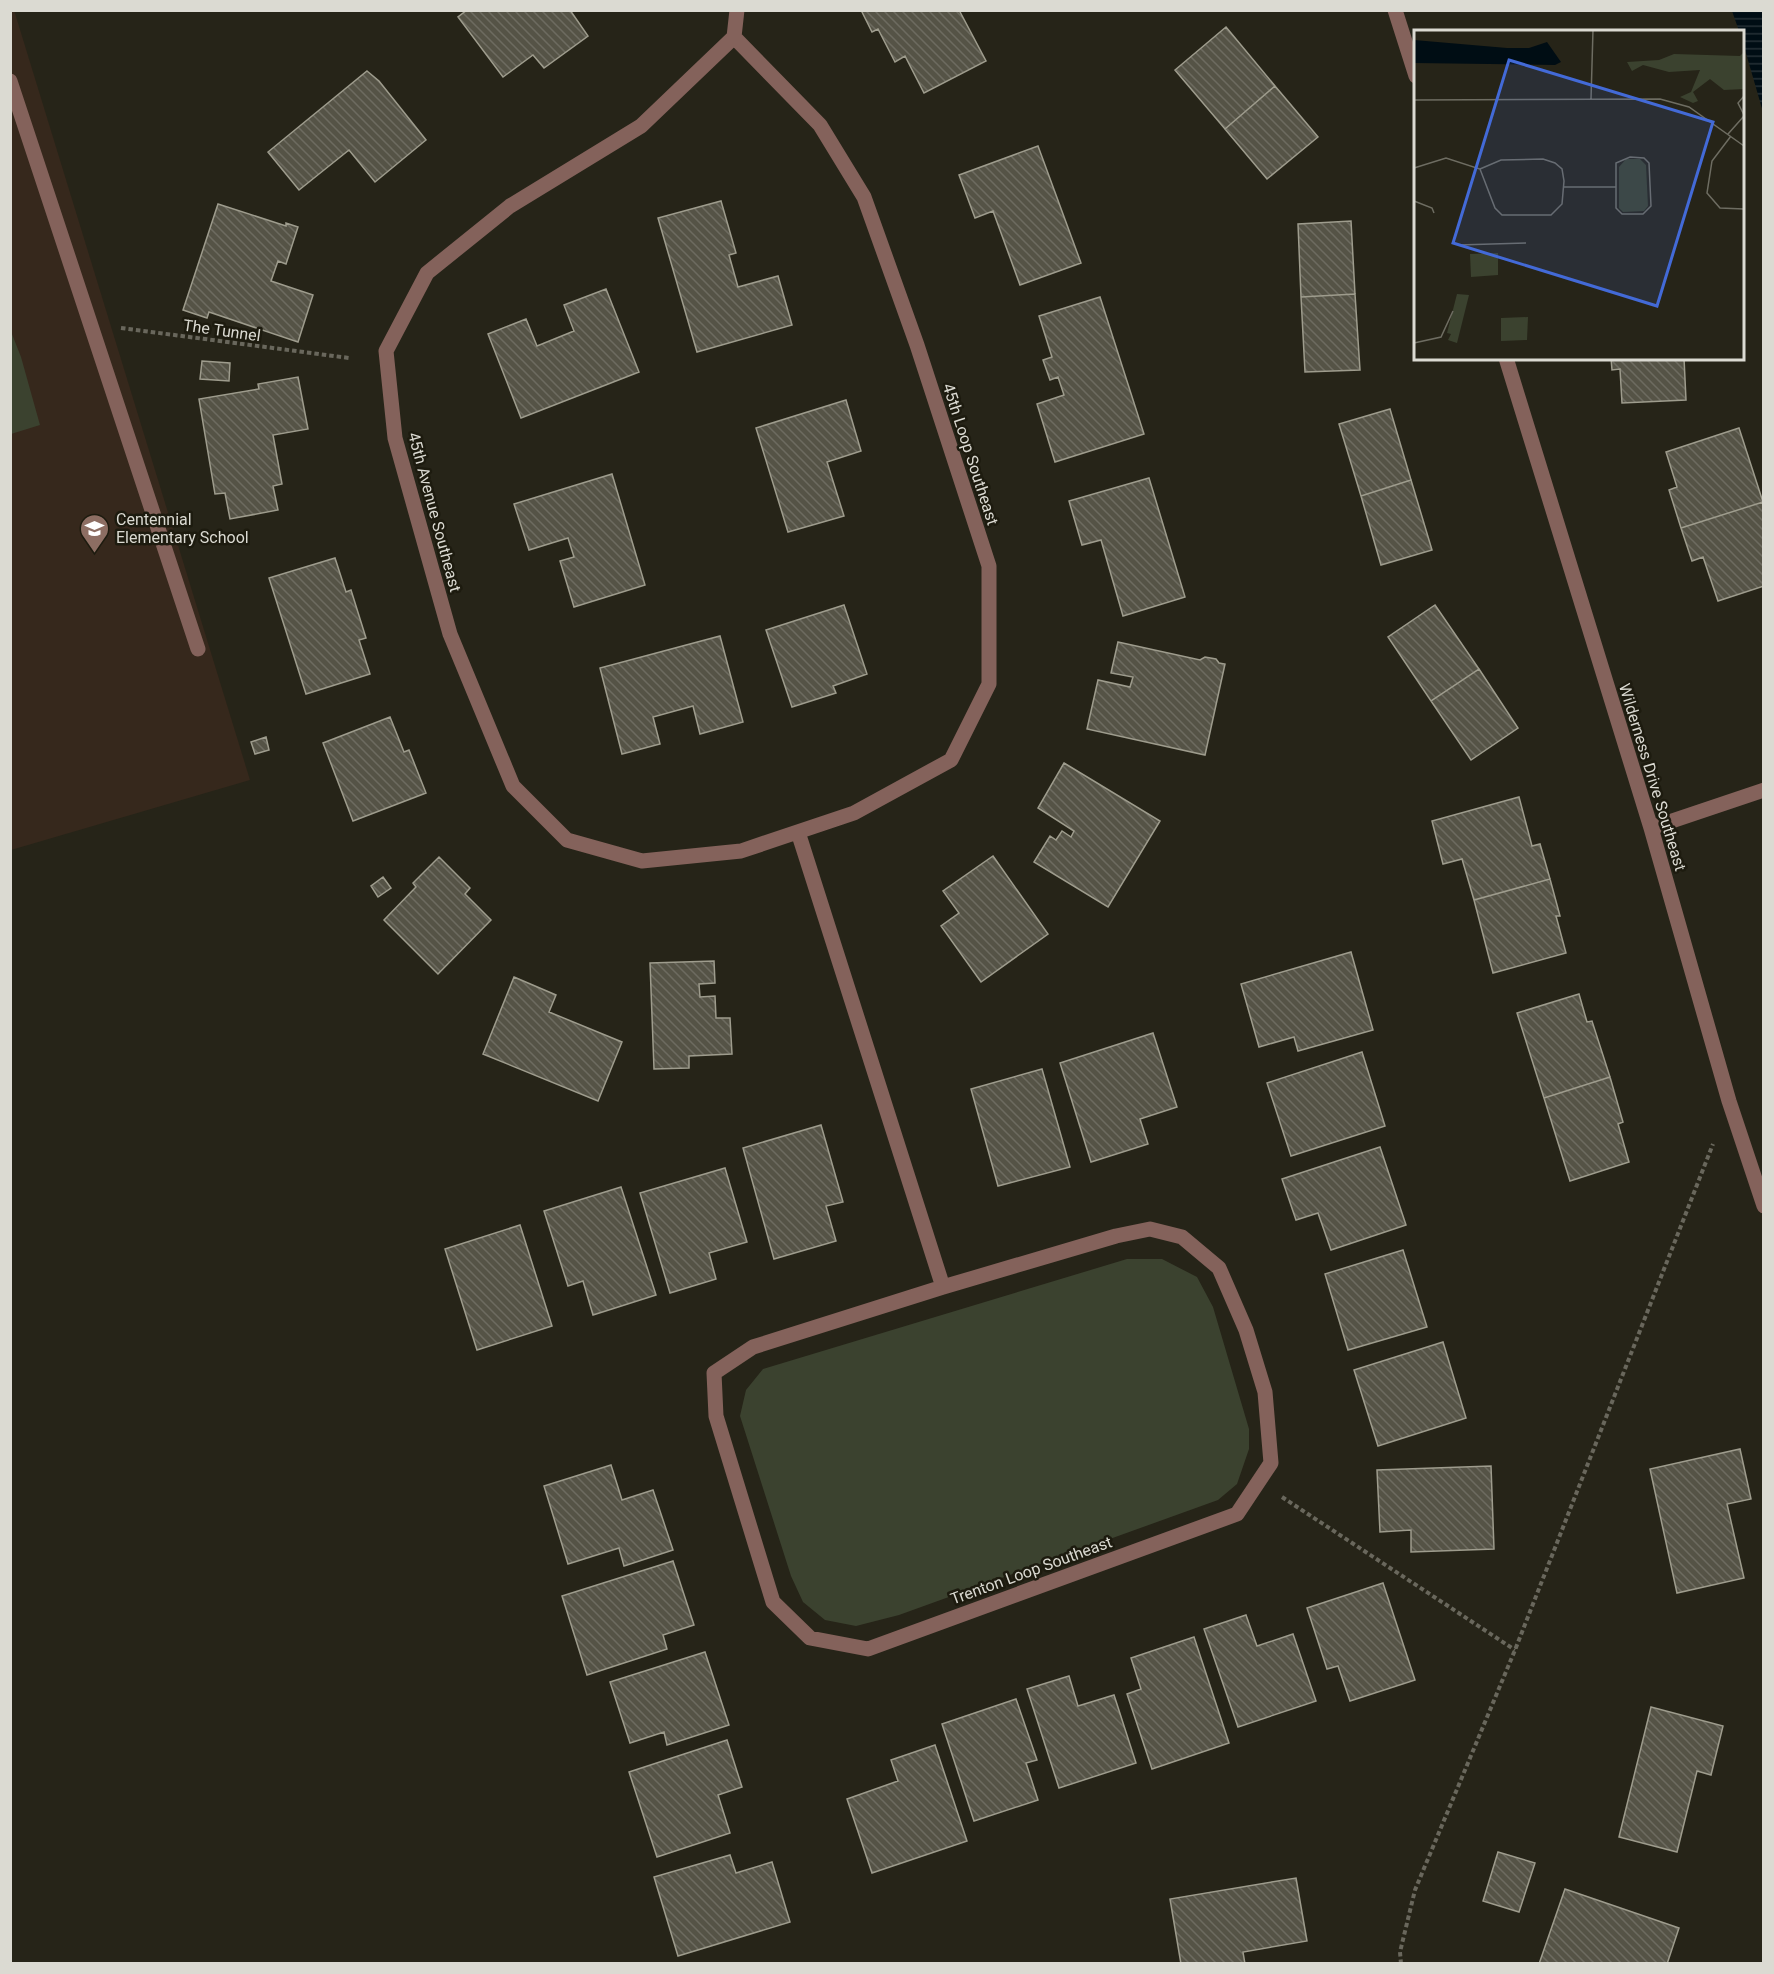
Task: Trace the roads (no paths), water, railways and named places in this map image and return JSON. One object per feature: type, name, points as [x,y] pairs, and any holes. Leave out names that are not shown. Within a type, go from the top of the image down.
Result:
[{"type":"street","points":[[734,38],[738,10]]},
{"type":"street","points":[[1395,10],[1414,69]]},
{"type":"street","name":"45th Avenue Southeast","points":[[734,38],[641,126],[510,206],[427,273],[386,351],[395,438],[450,634],[513,786],[567,840],[642,861],[741,851],[798,831]]},
{"type":"street","name":"45th Loop Southeast","points":[[734,38],[820,124],[864,197],[917,345],[988,566],[989,684],[951,760],[854,813],[798,831]]},
{"type":"street","points":[[10,81],[198,648]]},
{"type":"street","name":"Wilderness Drive Southeast","points":[[1507,360],[1651,828],[1729,1101],[1764,1206]]},
{"type":"street","points":[[1651,828],[1764,790]]},
{"type":"street","points":[[798,831],[943,1287]]},
{"type":"street","name":"Trenton Loop Southeast","points":[[1150,1228],[1182,1237],[1220,1268],[1246,1330],[1265,1392],[1271,1463],[1237,1514],[868,1649],[810,1638],[773,1602],[716,1416],[714,1373],[753,1347],[943,1287],[1150,1228]]},
{"type":"place","name":"Centennial Elementary School","points":[[95,554]]}]
